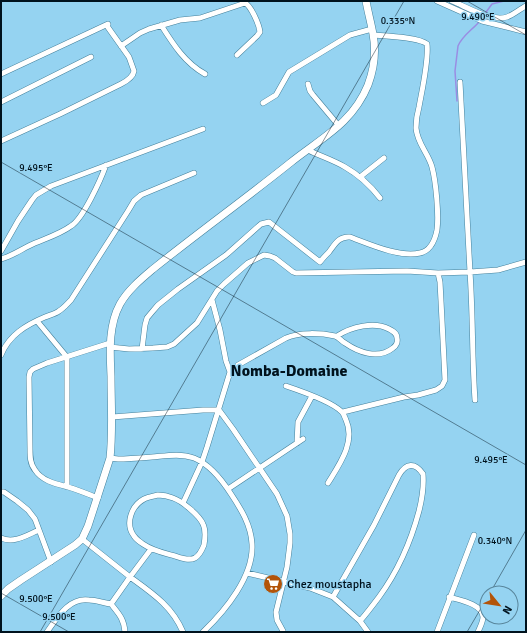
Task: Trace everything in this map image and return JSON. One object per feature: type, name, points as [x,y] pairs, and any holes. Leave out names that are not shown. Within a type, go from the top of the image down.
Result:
[{"type":"street","points":[[1,596],[8,589],[75,545],[82,539],[88,526],[110,458],[112,417],[110,345],[116,313],[123,299],[133,286],[172,254],[339,126],[357,106],[367,85],[373,66],[374,55],[372,32],[366,1]]},
{"type":"street","points":[[437,1],[480,20],[526,32]]},
{"type":"street","points":[[452,1],[483,14],[497,18],[509,17],[526,6]]},
{"type":"street","points":[[121,46],[149,28],[180,20],[200,18],[245,2],[251,9],[260,32],[237,54]]},
{"type":"street","points":[[1,74],[107,25],[128,57],[134,71],[130,78],[121,84],[1,141]]},
{"type":"street","points":[[162,25],[189,64],[205,74]]},
{"type":"street","points":[[142,349],[147,318],[158,305],[226,255],[261,224],[269,222],[320,262],[328,254],[337,240],[346,236],[382,249],[402,254],[420,254],[430,247],[434,239],[437,227],[432,167],[421,144],[416,129],[417,114],[427,60],[427,44],[424,42],[372,32],[350,35],[288,72],[276,95],[262,103]]},
{"type":"street","points":[[1,102],[91,57]]},
{"type":"street","points":[[460,82],[472,303],[472,369],[475,400]]},
{"type":"street","points":[[308,84],[310,91],[339,126]]},
{"type":"street","points":[[1,251],[18,221],[36,195],[51,186],[203,129]]},
{"type":"street","points":[[308,150],[345,167],[372,187],[380,198]]},
{"type":"street","points":[[360,177],[384,158]]},
{"type":"street","points":[[1,259],[34,243],[58,234],[75,223],[82,215],[103,175],[106,165]]},
{"type":"street","points":[[1,355],[14,335],[21,329],[59,312],[71,300],[137,198],[194,173]]},
{"type":"street","points":[[98,498],[51,482],[37,474],[32,465],[30,449],[29,377],[30,372],[33,369],[67,356],[110,345],[142,349],[167,347],[174,344],[197,323],[224,284],[248,263],[264,255],[275,258],[296,273],[407,271],[438,273],[470,272],[498,270],[526,262]]},
{"type":"street","points":[[343,412],[418,395],[439,388],[443,384],[445,380],[440,282],[438,273]]},
{"type":"street","points":[[212,300],[226,361],[230,372]]},
{"type":"street","points":[[37,321],[67,356],[67,487]]},
{"type":"street","points":[[183,503],[202,462],[230,372],[238,365],[292,335],[304,334],[337,336],[349,330],[380,326],[395,333],[398,339],[395,347],[390,351],[381,354],[371,354],[355,349],[337,336]]},
{"type":"street","points":[[286,386],[330,404],[343,412],[349,426],[348,442],[343,457],[328,483]]},
{"type":"street","points":[[297,443],[298,422],[312,396]]},
{"type":"street","points":[[112,417],[219,410]]},
{"type":"street","points":[[219,410],[233,428],[277,494],[287,516],[290,544],[287,567],[276,612],[277,620],[283,631]]},
{"type":"street","points":[[228,489],[303,439]]},
{"type":"street","points":[[110,458],[118,459],[176,455],[186,456],[202,462],[228,489],[242,511],[247,522],[252,544],[247,573],[226,608],[203,632]]},
{"type":"street","points":[[333,597],[374,525],[399,474],[406,466],[415,466],[423,474],[423,487],[421,501],[411,537],[392,577],[380,596],[360,621]]},
{"type":"street","points":[[1,492],[9,495],[28,510],[36,519],[51,562]]},
{"type":"street","points":[[158,495],[175,498],[183,503],[199,518],[204,525],[205,534],[202,551],[196,558],[189,560],[151,549],[134,536],[130,528],[132,512],[143,499],[158,495]]},
{"type":"street","points":[[1,538],[10,541],[15,540],[39,530]]},
{"type":"street","points":[[437,632],[449,597],[474,536]]},
{"type":"street","points":[[82,539],[163,602],[175,616],[183,632]]},
{"type":"street","points":[[111,604],[151,549]]},
{"type":"street","points":[[247,573],[310,588],[333,597],[360,621],[368,632]]},
{"type":"street","points":[[449,597],[468,603],[479,609]]},
{"type":"street","points":[[47,632],[60,614],[72,603],[78,600],[90,600],[111,604],[122,618],[125,632]]},
{"type":"waterway","points":[[481,19],[492,4],[504,1]]},
{"type":"waterway","points":[[457,101],[455,71],[458,46],[465,36],[479,22]]},
{"type":"place","name":"Chez moustapha","points":[[273,584]]},
{"type":"district","name":"Nomba-Domaine","points":[[289,371]]}]
